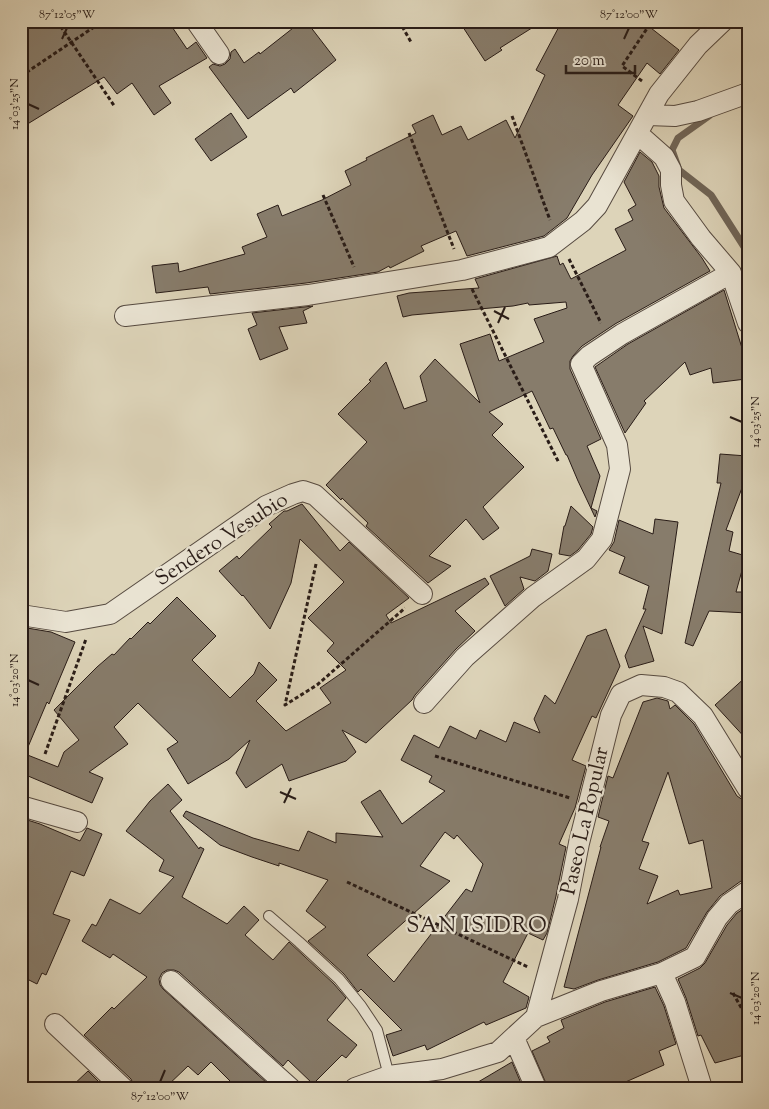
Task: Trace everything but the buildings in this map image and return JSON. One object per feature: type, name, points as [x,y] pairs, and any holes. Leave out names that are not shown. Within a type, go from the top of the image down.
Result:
[{"type":"street","points":[[196,21],[219,54]]},
{"type":"street","points":[[125,316],[308,295],[462,270],[548,247],[583,221],[597,206],[638,134],[658,94],[698,45],[722,21]]},
{"type":"street","points":[[648,115],[675,116],[698,111],[748,93]]},
{"type":"street","points":[[638,134],[664,157],[671,170],[674,201],[701,238],[731,273],[748,323]]},
{"type":"street","points":[[424,703],[465,657],[533,597],[586,559],[602,539],[620,469],[617,445],[581,364],[589,356],[622,334],[731,273]]},
{"type":"street","name":"Sendero Vesubio","points":[[21,615],[66,622],[110,614],[266,506],[304,491],[315,495],[422,594]]},
{"type":"street","name":"Paseo La Popular","points":[[536,1017],[568,899],[611,715],[621,694],[641,685],[664,687],[678,692],[703,716],[748,789]]},
{"type":"street","points":[[21,806],[77,822]]},
{"type":"street","points":[[355,1088],[389,1076],[442,1069],[498,1052],[536,1017],[601,991],[662,973],[694,957],[717,918],[729,904],[748,890]]},
{"type":"street","points":[[662,973],[675,1002],[702,1088]]},
{"type":"street","points":[[172,981],[290,1088]]},
{"type":"street","points":[[55,1024],[124,1088]]},
{"type":"street","points":[[514,1038],[536,1088]]},
{"type":"lane","points":[[269,916],[339,979],[361,1006],[377,1030],[389,1076]]},
{"type":"path","points":[[56,21],[115,107]]},
{"type":"path","points":[[21,76],[103,21]]},
{"type":"path","points":[[399,21],[411,42]]},
{"type":"path","points":[[652,21],[622,66],[658,94]]},
{"type":"path","points":[[409,134],[462,270],[559,463]]},
{"type":"path","points":[[323,195],[361,286]]},
{"type":"path","points":[[316,564],[285,704],[317,685],[422,594]]},
{"type":"path","points":[[46,754],[94,617]]},
{"type":"path","points":[[435,756],[589,803]]},
{"type":"path","points":[[347,882],[547,976]]},
{"type":"path","points":[[733,993],[748,1020]]},
{"type":"waterway","points":[[709,116],[678,138],[672,150],[679,170],[711,195],[748,253]]},
{"type":"district","name":"SAN ISIDRO","points":[[477,927]]}]
